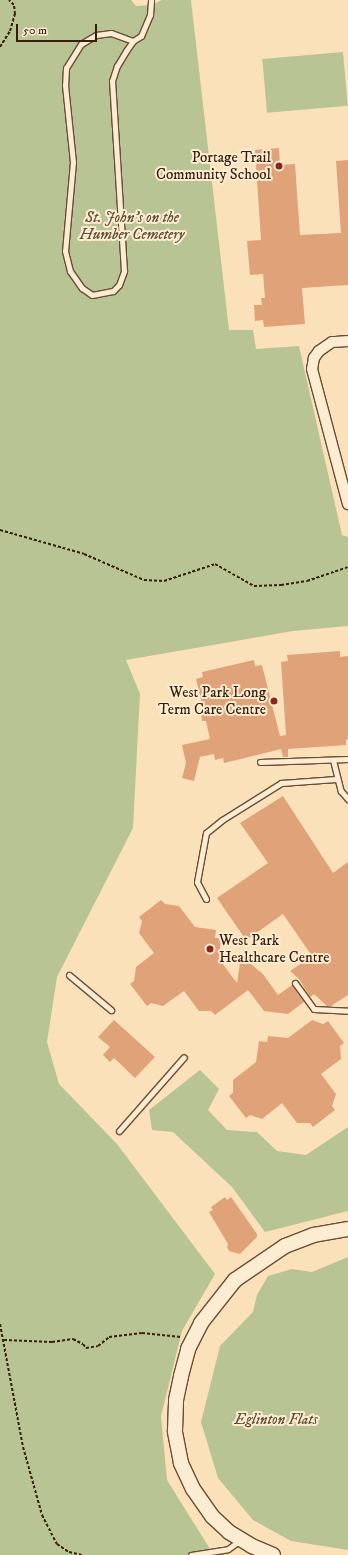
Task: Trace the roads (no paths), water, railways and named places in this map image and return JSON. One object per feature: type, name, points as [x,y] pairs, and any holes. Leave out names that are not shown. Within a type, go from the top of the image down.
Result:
[{"type":"street","points":[[348,341],[332,342],[319,351],[314,358],[312,370],[348,504]]},
{"type":"street","points":[[273,1555],[240,1540],[221,1525],[201,1502],[181,1462],[175,1431],[176,1407],[181,1376],[193,1339],[222,1292],[250,1268],[285,1246],[314,1235],[348,1229]]},
{"type":"lane","points":[[133,41],[111,33],[96,35],[81,44],[66,68],[65,85],[73,168],[73,187],[65,230],[65,250],[70,271],[82,288],[92,295],[104,294],[113,290],[119,285],[124,271],[112,81],[117,66],[133,41],[141,36],[150,15],[151,0]]},
{"type":"lane","points":[[260,762],[348,759]]},
{"type":"lane","points":[[333,760],[336,779],[341,791],[348,799]]},
{"type":"lane","points":[[206,899],[198,882],[206,833],[222,820],[281,783],[336,779]]},
{"type":"lane","points":[[70,975],[111,1010]]},
{"type":"lane","points":[[295,983],[314,1009],[348,1011]]},
{"type":"lane","points":[[119,1131],[184,1057]]},
{"type":"lane","points":[[192,1555],[228,1549],[240,1540]]},
{"type":"place","name":"Portage Trail Community School","points":[[279,166]]},
{"type":"place","name":"West Park Long Term Care Centre","points":[[274,701]]},
{"type":"place","name":"West Park Healthcare Centre","points":[[210,949]]},
{"type":"park label","name":"St. John's on the Humber Cemetery","points":[[132,226]]},
{"type":"park label","name":"Eglinton Flats","points":[[276,1420]]}]
